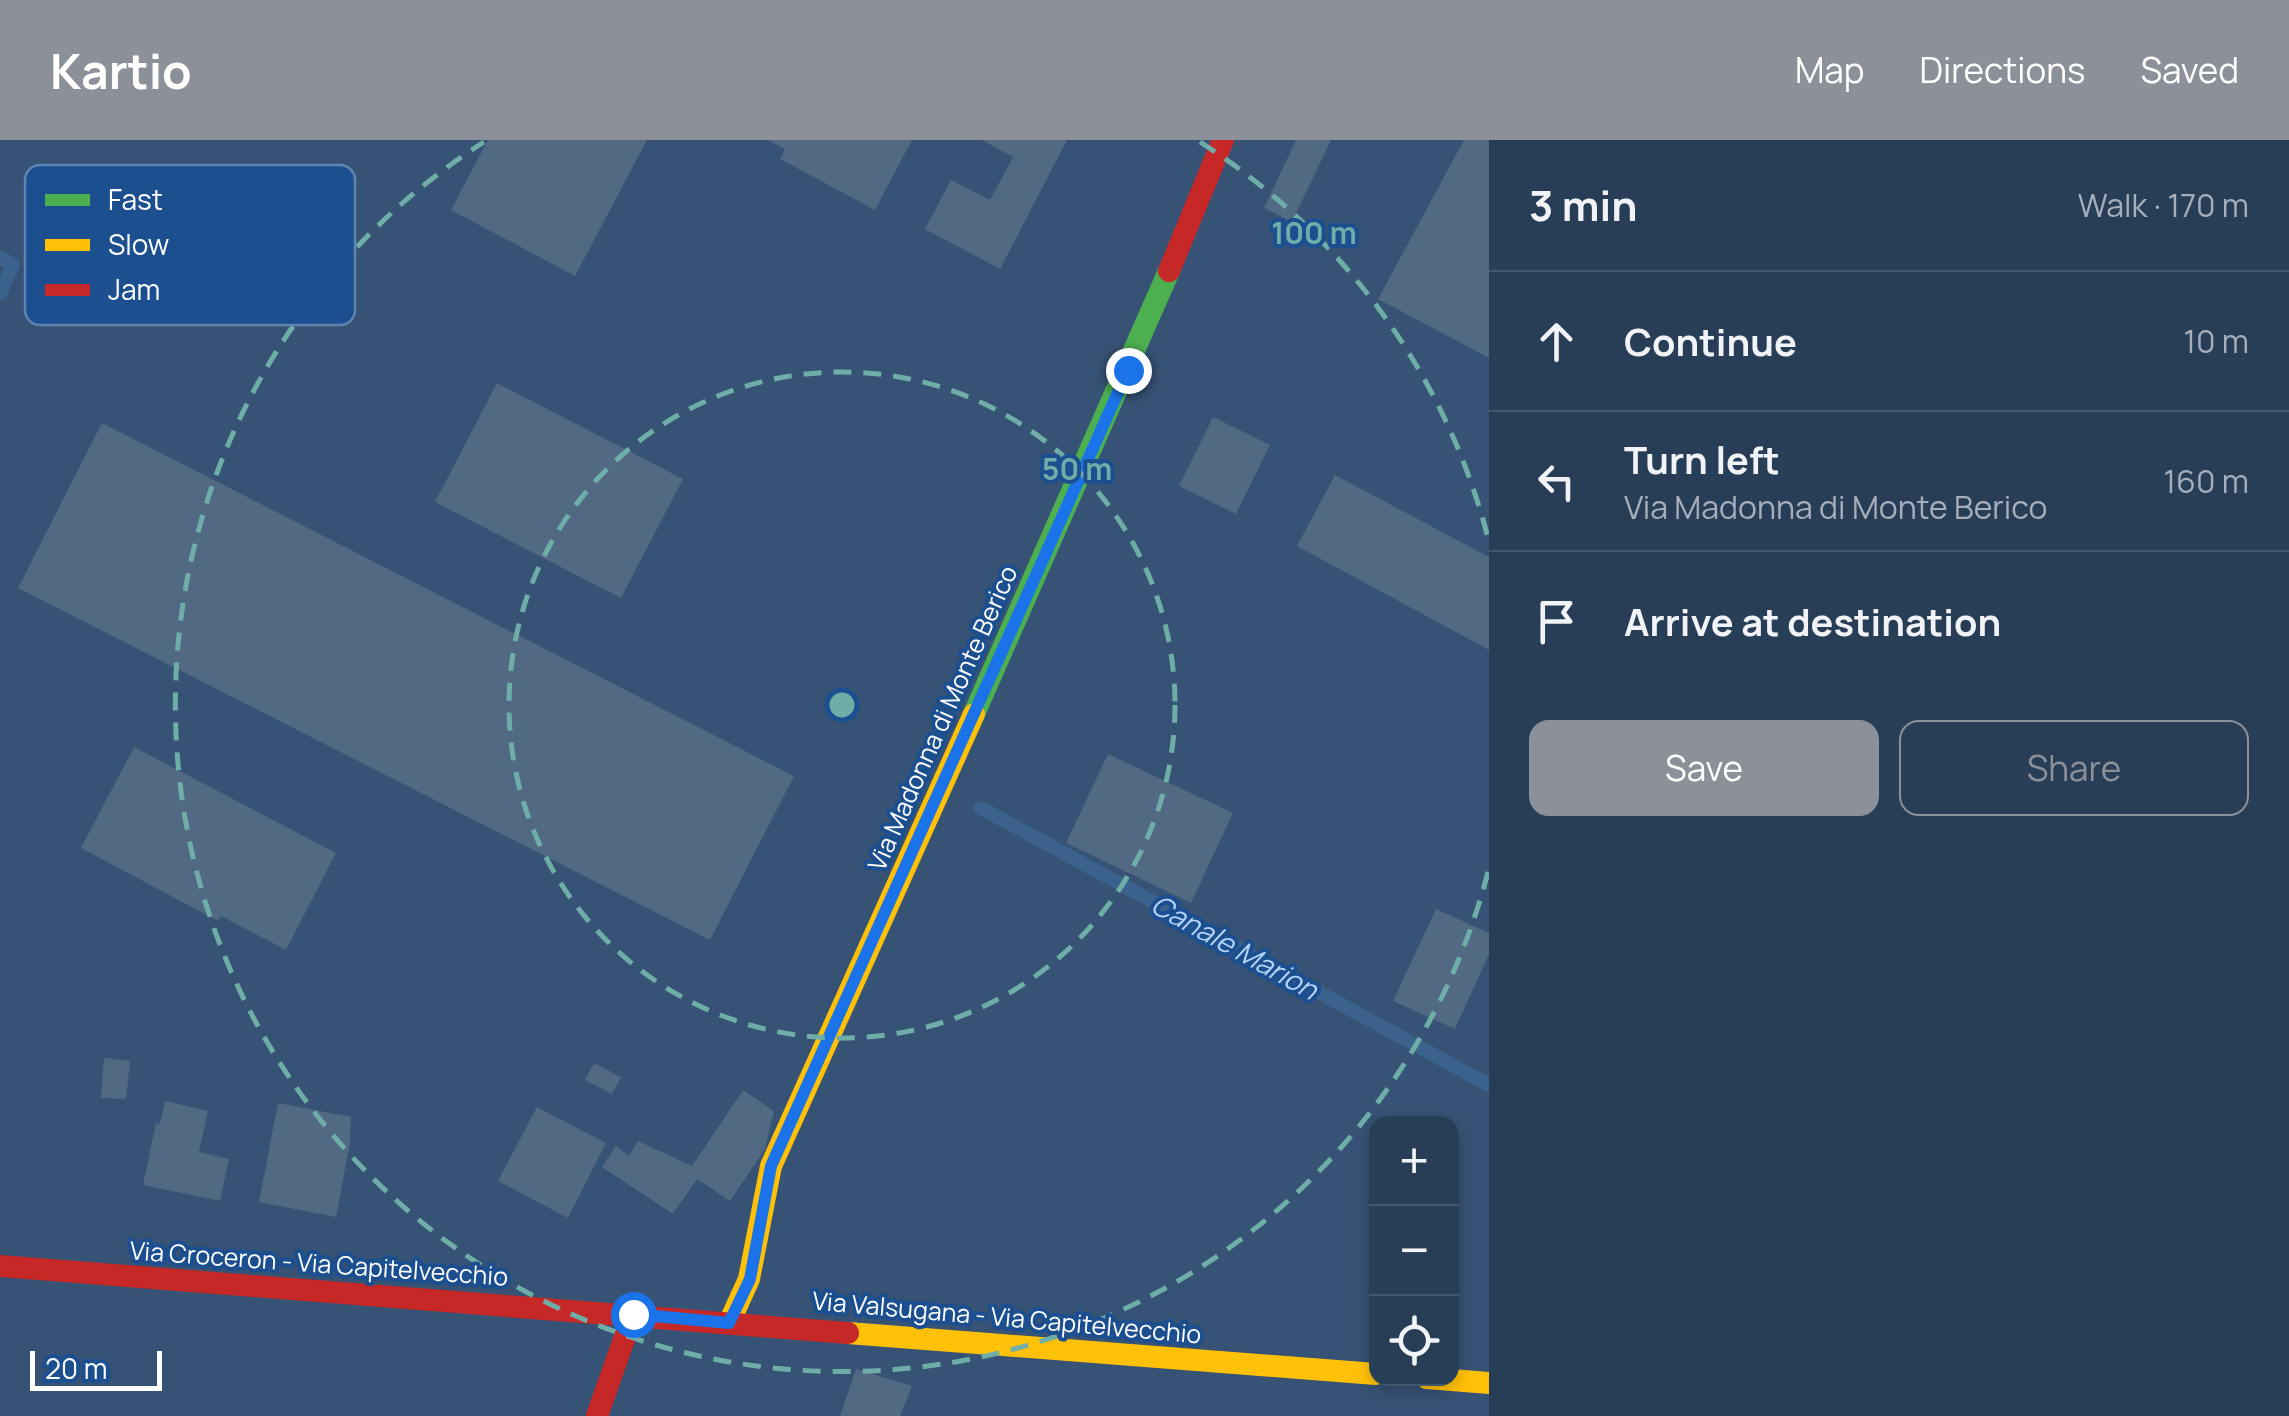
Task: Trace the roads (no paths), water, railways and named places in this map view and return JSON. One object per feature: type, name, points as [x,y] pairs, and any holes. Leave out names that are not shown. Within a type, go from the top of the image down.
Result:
[{"type":"main road","name":"Via Madonna di Monte Berico","points":[[729,1323],[750,1279],[771,1166],[1128,370],[1223,140]]},
{"type":"main road","name":"Via Croceron - Via Capitelvecchio","points":[[0,1266],[633,1314]]},
{"type":"main road","name":"Via Valsugana - Via Capitelvecchio","points":[[633,1314],[1369,1373]]},
{"type":"main road","points":[[597,1416],[633,1314]]},
{"type":"main road","points":[[1459,1381],[1489,1384]]},
{"type":"waterway","name":"Canale Marion","points":[[0,257],[13,265],[0,293]]},
{"type":"waterway","name":"Canale Marion","points":[[981,808],[1489,1085]]}]
